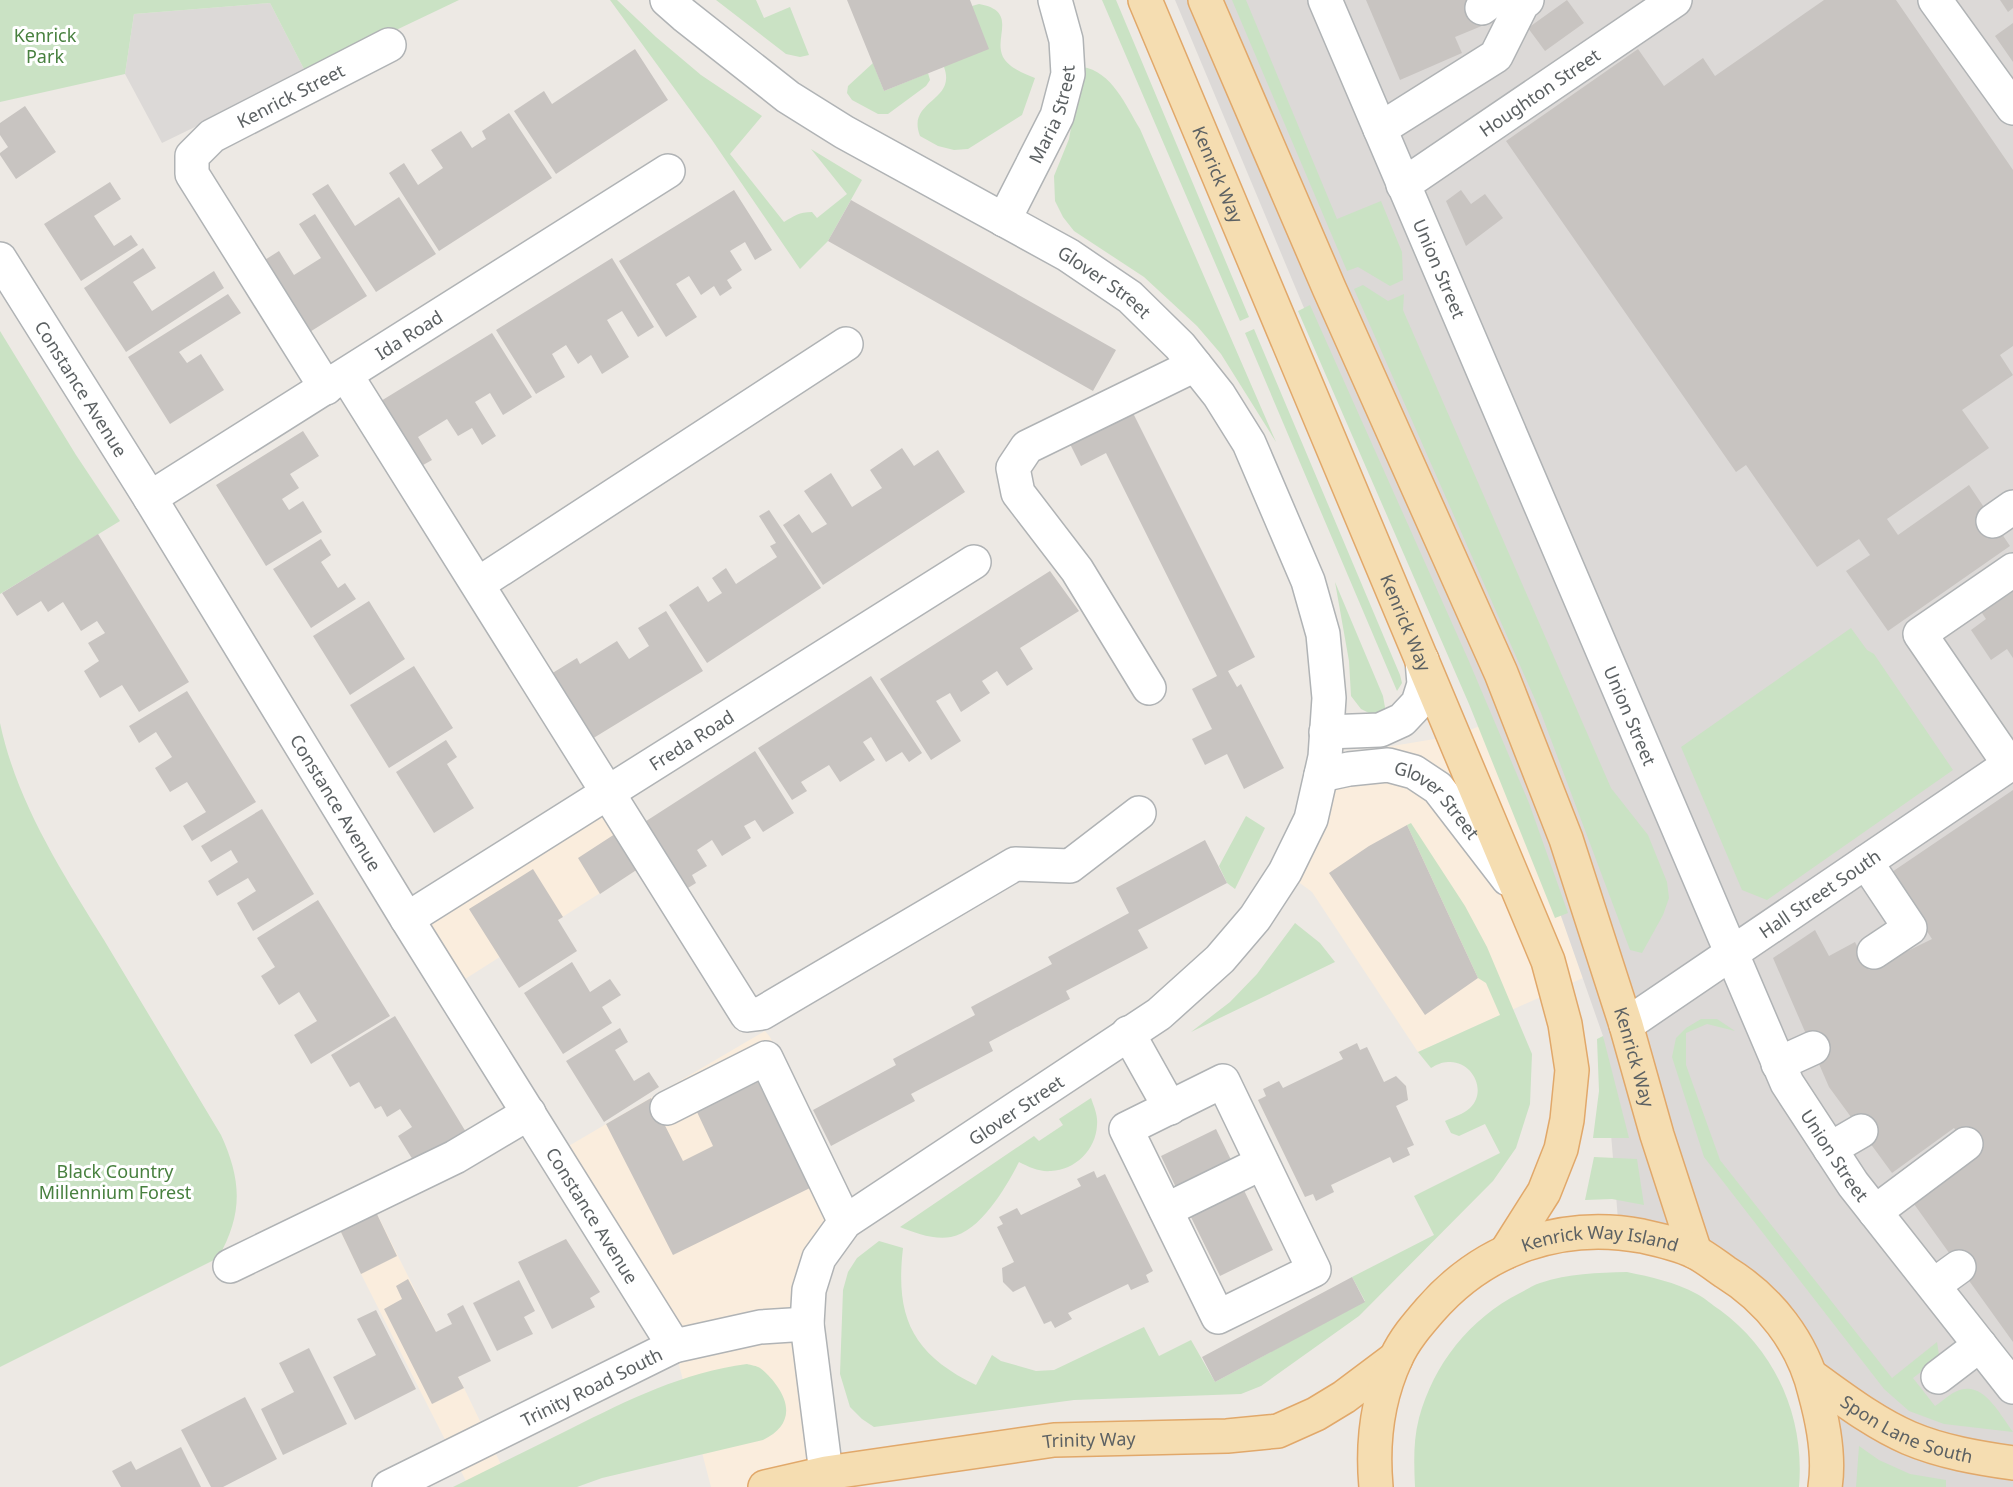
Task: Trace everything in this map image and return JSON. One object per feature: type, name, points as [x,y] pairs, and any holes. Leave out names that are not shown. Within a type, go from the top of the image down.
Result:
[{"type":"main road","name":"Kenrick Way","points":[[1144,0],[1548,961],[1565,1024],[1572,1070],[1567,1120],[1561,1149],[1544,1192],[1506,1251]]},
{"type":"main road","name":"Kenrick Way","points":[[1204,0],[1501,673],[1566,839],[1626,1025],[1657,1135],[1695,1252]]},
{"type":"main road","name":"Kenrick Way Island","points":[[1376,1487],[1374,1457],[1379,1406],[1396,1358],[1415,1326],[1448,1290],[1484,1263],[1506,1251],[1540,1239],[1584,1232],[1619,1232],[1665,1241],[1695,1252],[1746,1285],[1776,1315],[1797,1346],[1811,1376],[1825,1430],[1825,1487]]},
{"type":"main road","name":"Trinity Way","points":[[765,1487],[826,1473],[1054,1440],[1227,1436],[1278,1431],[1316,1414],[1344,1397],[1396,1358]]},
{"type":"main road","name":"Spon Lane South","points":[[1811,1376],[1856,1408],[1909,1438],[1948,1451],[1984,1459],[2013,1462]]},
{"type":"street","name":"Glover Street","points":[[667,0],[788,97],[844,132],[1068,255],[1130,297],[1180,346],[1219,395],[1249,442],[1308,581],[1323,634],[1329,698],[1325,757],[1311,819],[1285,872],[1255,918],[1220,959],[1159,1014],[844,1222],[819,1258],[809,1290],[807,1324],[826,1473]]},
{"type":"street","name":"Maria Street","points":[[1004,220],[1057,116],[1068,74],[1066,40],[1055,0]]},
{"type":"street","name":"Union Street","points":[[1326,0],[1778,1064],[1791,1089],[1830,1149],[1875,1212],[1946,1276],[1980,1345],[2013,1387]]},
{"type":"street","points":[[1380,129],[1496,56],[1522,4],[1527,0]]},
{"type":"street","name":"Houghton Street","points":[[1403,185],[1675,0]]},
{"type":"street","points":[[1935,0],[2013,108]]},
{"type":"street","name":"Kenrick Street","points":[[336,382],[192,174],[192,156],[212,136],[389,45]]},
{"type":"street","name":"Ida Road","points":[[150,498],[668,171]]},
{"type":"street","name":"Constance Avenue","points":[[0,259],[150,498],[407,919],[674,1346]]},
{"type":"street","points":[[478,584],[846,344]]},
{"type":"street","points":[[1149,688],[1077,570],[1018,493],[1013,468],[1027,447],[1195,365]]},
{"type":"street","points":[[336,382],[478,584],[747,1016],[762,1013],[1015,864],[1070,866],[1139,813]]},
{"type":"street","name":"Freda Road","points":[[407,919],[974,562]]},
{"type":"street","points":[[2011,763],[1920,634],[2013,570]]},
{"type":"street","points":[[1326,732],[1380,730],[1402,720],[1418,703],[1424,684],[1422,660]]},
{"type":"street","name":"Hall Street South","points":[[1626,1025],[1731,954],[1888,857],[2011,763]]},
{"type":"street","name":"Glover Street","points":[[1321,775],[1349,769],[1388,765],[1414,772],[1438,788],[1522,897]]},
{"type":"street","points":[[1874,952],[1910,928],[1888,857]]},
{"type":"street","points":[[1128,1034],[1170,1107]]},
{"type":"street","points":[[1778,1064],[1813,1048]]},
{"type":"street","points":[[667,1108],[766,1058],[844,1222]]},
{"type":"street","points":[[1223,1082],[1314,1270],[1218,1317],[1126,1129],[1170,1107],[1223,1082]]},
{"type":"street","points":[[230,1266],[455,1157],[529,1113]]},
{"type":"street","points":[[1830,1149],[1861,1131]]},
{"type":"street","points":[[1875,1212],[1966,1144]]},
{"type":"street","points":[[1166,1210],[1262,1163]]},
{"type":"street","name":"Trinity Road South","points":[[389,1487],[674,1346],[760,1327],[807,1324]]},
{"type":"street","points":[[1938,1377],[1980,1345]]},
{"type":"shaded area","points":[[1175,0],[2013,0],[2013,1487],[1825,1487],[1825,1430],[1746,1285],[1619,1232],[1603,1036],[1561,916],[1401,526],[1304,308]]},
{"type":"shaded area","points":[[270,3],[306,73],[162,143],[125,74],[134,14]]},
{"type":"shaded area","points":[[1483,725],[1561,916],[1583,978],[1418,1052],[1312,892],[1285,872],[1325,757],[1453,736]]},
{"type":"shaded area","points":[[598,799],[641,867],[451,988],[407,919]]},
{"type":"shaded area","points":[[765,1031],[841,1180],[819,1258],[828,1487],[711,1487],[674,1346],[555,1154]]},
{"type":"shaded area","points":[[375,1210],[512,1487],[469,1487],[361,1274],[339,1228]]},
{"type":"green space","name":"Kenrick Park","points":[[0,0],[459,0],[306,73],[270,3],[134,14],[125,74],[0,102]]},
{"type":"green space","points":[[610,0],[617,0],[701,75],[762,116],[730,154],[784,222],[807,212],[812,212],[817,218],[847,194],[811,149],[862,180],[828,241],[800,269],[712,140]]},
{"type":"green space","points":[[716,0],[756,0],[764,18],[790,7],[809,55],[800,57],[786,54]]},
{"type":"green space","points":[[1102,0],[1116,0],[1249,317],[1240,321]]},
{"type":"green space","points":[[1232,0],[1246,0],[1337,219],[1381,201],[1402,252],[1403,280],[1390,286],[1358,267],[1347,271]]},
{"type":"green space","points":[[979,4],[991,7],[1002,19],[1001,49],[1006,61],[1017,70],[1035,78],[1022,115],[968,149],[954,150],[938,146],[920,136],[918,124],[920,115],[944,87],[946,79],[944,67],[972,6]]},
{"type":"green space","points":[[873,63],[884,91],[928,73],[930,80],[926,86],[888,114],[878,114],[852,100],[847,93],[848,86]]},
{"type":"green space","points":[[1082,67],[1093,70],[1110,82],[1140,129],[1276,442],[1221,354],[1197,326],[1144,277],[1074,231],[1063,217],[1055,201],[1054,176],[1069,139]]},
{"type":"green space","points":[[1363,285],[1388,301],[1404,294],[1403,310],[1611,788],[1648,835],[1667,882],[1669,898],[1663,915],[1642,953],[1630,950],[1541,713],[1354,289]]},
{"type":"green space","points":[[1310,305],[1468,659],[1529,803],[1568,913],[1555,918],[1469,704],[1298,311]]},
{"type":"green space","points":[[1254,329],[1400,675],[1402,683],[1397,691],[1245,333]]},
{"type":"green space","points":[[0,331],[76,455],[120,521],[0,594]]},
{"type":"green space","points":[[1335,582],[1383,696],[1386,713],[1369,713],[1361,709],[1351,696],[1349,661]]},
{"type":"green space","points":[[1851,628],[1867,650],[1874,654],[1953,770],[1767,900],[1742,890],[1681,747]]},
{"type":"green space","name":"Black Country Millennium Forest","points":[[0,723],[8,753],[29,809],[57,863],[221,1135],[233,1167],[237,1197],[232,1227],[218,1258],[0,1367]]},
{"type":"green space","points":[[1246,816],[1265,828],[1235,889],[1227,883],[1219,866]]},
{"type":"green space","points":[[1411,823],[1465,906],[1487,947],[1532,1054],[1530,1104],[1516,1148],[1493,1181],[1359,1316],[1261,1386],[1241,1394],[1074,1400],[874,1427],[862,1419],[850,1407],[840,1374],[843,1290],[848,1272],[857,1258],[879,1241],[903,1248],[902,1294],[912,1331],[936,1360],[976,1385],[992,1355],[1001,1361],[1036,1371],[1054,1370],[1144,1327],[1159,1356],[1191,1340],[1215,1382],[1365,1301],[1352,1277],[1434,1235],[1414,1196],[1500,1153],[1485,1124],[1459,1136],[1451,1133],[1445,1121],[1465,1112],[1475,1101],[1478,1093],[1477,1085],[1470,1071],[1457,1063],[1448,1062],[1431,1068],[1418,1052],[1500,1015],[1486,983],[1478,978],[1407,825]]},
{"type":"green space","points":[[1295,923],[1320,943],[1335,962],[1191,1032],[1230,1002],[1257,974]]},
{"type":"green space","points":[[1701,1019],[1717,1019],[1735,1031],[1707,1024],[1686,1033],[1686,1065],[1720,1160],[1892,1378],[1937,1342],[1939,1355],[1913,1378],[1935,1406],[1955,1392],[1965,1389],[1982,1393],[1996,1407],[2013,1432],[1944,1424],[1909,1411],[1884,1389],[1704,1157],[1672,1057],[1676,1038],[1686,1028]]},
{"type":"green space","points":[[1603,1036],[1629,1138],[1593,1138],[1599,1091],[1597,1039]]},
{"type":"green space","points":[[1091,1098],[1097,1118],[1096,1134],[1093,1143],[1076,1163],[1060,1170],[1047,1171],[1034,1169],[1019,1162],[991,1207],[982,1217],[962,1233],[951,1237],[931,1237],[900,1227],[1034,1136],[1039,1141],[1063,1125],[1059,1119]]},
{"type":"green space","points":[[1594,1157],[1637,1159],[1644,1205],[1612,1199],[1585,1200]]},
{"type":"green space","points":[[1627,1272],[1672,1283],[1700,1296],[1740,1327],[1757,1345],[1783,1388],[1791,1411],[1800,1461],[1799,1487],[1415,1487],[1416,1435],[1426,1398],[1444,1362],[1470,1330],[1502,1304],[1537,1284],[1572,1275]]},
{"type":"green space","points":[[747,1364],[759,1367],[767,1374],[777,1386],[785,1402],[783,1424],[763,1440],[602,1478],[577,1487],[453,1487],[657,1388],[701,1373]]},
{"type":"green space","points":[[1859,1446],[1879,1460],[1910,1474],[1946,1480],[1946,1487],[1856,1487]]},
{"type":"building","points":[[847,0],[970,0],[989,49],[884,91]]},
{"type":"building","points":[[1366,0],[1478,0],[1489,23],[1455,37],[1462,53],[1400,80]]},
{"type":"building","points":[[1567,0],[1584,23],[1545,51],[1528,28]]},
{"type":"building","points":[[1824,0],[1896,0],[2013,170],[2013,346],[2000,355],[2013,375],[1962,410],[1989,448],[1887,519],[1898,535],[1969,485],[2010,546],[1888,631],[1846,571],[1870,555],[1859,539],[1817,567],[1746,465],[1736,472],[1506,141],[1638,49],[1664,86],[1703,58],[1715,76]]},
{"type":"building","points":[[2000,0],[2013,0],[2013,8],[2008,12]]},
{"type":"building","points":[[2013,23],[2013,62],[1995,36]]},
{"type":"building","points":[[635,49],[668,100],[556,174],[514,111],[544,91],[552,104]]},
{"type":"building","points":[[25,106],[56,152],[16,179],[0,155],[8,147],[0,135],[0,123]]},
{"type":"building","points":[[509,113],[552,178],[439,251],[389,173],[404,163],[418,185],[443,168],[431,150],[461,131],[472,148],[486,139],[482,131]]},
{"type":"building","points":[[110,182],[121,199],[94,216],[114,246],[131,235],[138,245],[81,281],[44,224]]},
{"type":"building","points":[[328,184],[355,226],[399,197],[436,254],[376,292],[312,194]]},
{"type":"building","points":[[734,190],[772,250],[755,260],[745,242],[730,251],[742,270],[727,280],[732,288],[720,296],[714,286],[701,295],[689,276],[676,284],[697,317],[666,337],[619,261]]},
{"type":"building","points":[[1461,190],[1471,204],[1485,194],[1503,218],[1466,246],[1446,201]]},
{"type":"building","points":[[851,200],[1116,350],[1093,391],[828,241]]},
{"type":"building","points":[[315,214],[367,296],[305,335],[260,263],[279,251],[294,275],[321,258],[299,224]]},
{"type":"building","points":[[143,248],[156,268],[133,282],[152,311],[214,271],[224,288],[126,352],[84,288]]},
{"type":"building","points":[[612,258],[654,327],[638,337],[622,311],[607,320],[629,357],[602,374],[591,355],[578,364],[566,345],[552,354],[565,377],[536,394],[496,330]]},
{"type":"building","points":[[228,294],[241,313],[179,352],[187,363],[201,354],[224,390],[170,424],[128,357]]},
{"type":"building","points":[[492,333],[532,397],[503,415],[490,393],[475,402],[496,436],[482,445],[472,428],[458,436],[447,419],[418,437],[432,460],[416,469],[376,404]]},
{"type":"building","points":[[1131,409],[1255,657],[1228,671],[1237,687],[1241,684],[1284,768],[1244,789],[1227,754],[1205,765],[1192,739],[1212,729],[1192,689],[1217,676],[1106,453],[1081,466],[1068,440]]},
{"type":"building","points":[[303,431],[319,456],[290,474],[299,488],[282,499],[289,510],[303,501],[322,532],[266,566],[216,485]]},
{"type":"building","points":[[902,448],[914,466],[938,450],[965,492],[823,585],[783,525],[799,514],[812,533],[827,524],[804,491],[831,473],[852,507],[882,488],[870,470]]},
{"type":"building","points":[[769,510],[821,588],[707,663],[669,605],[698,586],[708,602],[722,593],[712,578],[726,568],[736,584],[777,557],[770,546],[776,543],[759,516]]},
{"type":"building","points":[[98,534],[189,682],[139,712],[122,685],[100,698],[84,671],[99,661],[88,643],[105,633],[97,621],[81,631],[63,602],[48,612],[41,601],[17,616],[2,593]]},
{"type":"building","points":[[321,539],[331,555],[321,562],[338,588],[345,583],[356,599],[311,628],[273,569]]},
{"type":"building","points":[[1050,571],[1079,611],[1020,648],[1033,669],[1007,686],[997,671],[982,681],[990,693],[961,712],[950,693],[936,701],[961,741],[931,760],[880,679]]},
{"type":"building","points":[[2013,583],[2013,658],[2007,649],[1991,660],[1971,630],[1986,619],[1978,607]]},
{"type":"building","points":[[369,601],[405,659],[350,695],[313,636]]},
{"type":"building","points":[[666,611],[703,671],[587,742],[546,677],[577,658],[580,664],[617,641],[629,659],[649,646],[638,628]]},
{"type":"building","points":[[414,666],[453,728],[389,768],[350,705]]},
{"type":"building","points":[[871,676],[922,753],[909,762],[902,752],[886,762],[871,737],[863,742],[875,760],[840,782],[829,765],[801,782],[807,791],[792,800],[758,748]]},
{"type":"building","points":[[187,691],[256,802],[192,841],[183,826],[206,812],[187,782],[170,792],[155,768],[172,757],[156,732],[139,743],[129,726]]},
{"type":"building","points":[[446,740],[457,757],[447,764],[474,808],[434,833],[396,772]]},
{"type":"building","points":[[755,751],[794,813],[763,832],[755,820],[744,826],[751,838],[722,856],[712,840],[697,850],[707,866],[692,875],[696,883],[683,891],[640,825]]},
{"type":"building","points":[[2013,790],[2013,1342],[1914,1204],[1976,1157],[1954,1128],[1892,1173],[1829,1087],[1773,958],[1815,930],[1829,956],[1855,942],[1869,970],[1932,939],[1889,874]]},
{"type":"building","points":[[262,809],[314,894],[253,931],[237,903],[256,891],[248,878],[217,896],[208,881],[238,862],[231,850],[211,862],[201,846]]},
{"type":"building","points":[[1407,825],[1478,978],[1425,1015],[1329,873],[1369,846]]},
{"type":"building","points":[[618,832],[641,867],[600,894],[578,858]]},
{"type":"building","points":[[1205,840],[1227,883],[1138,930],[1148,948],[1066,991],[1070,999],[989,1042],[993,1051],[911,1094],[915,1101],[831,1146],[813,1110],[896,1065],[893,1059],[975,1015],[971,1007],[1052,964],[1048,957],[1129,913],[1116,888]]},
{"type":"building","points":[[533,869],[563,917],[558,920],[577,951],[519,988],[469,909]]},
{"type":"building","points":[[318,900],[390,1016],[311,1064],[294,1035],[317,1021],[299,992],[279,1005],[261,976],[275,967],[257,938]]},
{"type":"building","points":[[572,962],[590,992],[610,979],[621,995],[602,1007],[612,1023],[563,1054],[524,993]]},
{"type":"building","points":[[395,1016],[469,1137],[418,1168],[398,1136],[412,1127],[400,1109],[387,1117],[381,1106],[375,1109],[359,1082],[350,1087],[331,1055]]},
{"type":"building","points":[[620,1028],[628,1042],[615,1050],[634,1081],[649,1072],[659,1087],[604,1122],[566,1061]]},
{"type":"building","points":[[1357,1043],[1360,1050],[1367,1047],[1384,1082],[1396,1076],[1406,1086],[1408,1100],[1396,1106],[1414,1145],[1407,1148],[1410,1155],[1393,1163],[1390,1157],[1331,1185],[1334,1192],[1316,1201],[1313,1194],[1305,1197],[1258,1100],[1266,1096],[1263,1089],[1279,1081],[1283,1088],[1343,1059],[1339,1052]]},
{"type":"building","points":[[758,1082],[810,1188],[673,1255],[606,1124],[651,1098],[683,1161],[713,1146],[697,1112]]},
{"type":"building","points":[[1216,1129],[1235,1168],[1180,1196],[1161,1156]]},
{"type":"building","points":[[1094,1171],[1097,1178],[1105,1174],[1153,1271],[1146,1275],[1149,1282],[1131,1290],[1128,1284],[1068,1313],[1072,1319],[1055,1328],[1051,1321],[1044,1324],[1025,1286],[1013,1292],[1003,1282],[1002,1268],[1014,1262],[997,1227],[1003,1224],[999,1217],[1017,1208],[1021,1215],[1081,1186],[1077,1179]]},
{"type":"building","points":[[1239,1180],[1273,1250],[1220,1276],[1185,1205]]},
{"type":"building","points":[[375,1210],[397,1256],[361,1274],[339,1228]]},
{"type":"building","points":[[566,1239],[600,1292],[590,1298],[595,1307],[552,1329],[518,1262]]},
{"type":"building","points":[[1352,1277],[1365,1302],[1215,1382],[1202,1357]]},
{"type":"building","points":[[408,1279],[436,1332],[452,1324],[447,1314],[463,1305],[491,1361],[458,1377],[464,1388],[432,1404],[384,1309],[402,1299],[396,1286]]},
{"type":"building","points":[[519,1280],[535,1311],[524,1317],[533,1334],[497,1351],[473,1303]]},
{"type":"building","points":[[376,1310],[416,1389],[355,1420],[333,1377],[376,1355],[357,1319]]},
{"type":"building","points":[[309,1348],[347,1424],[283,1455],[261,1409],[294,1392],[279,1363]]},
{"type":"building","points":[[245,1397],[277,1459],[223,1487],[211,1487],[181,1430]]},
{"type":"building","points":[[181,1447],[201,1487],[121,1487],[112,1471],[131,1461],[136,1470]]}]
